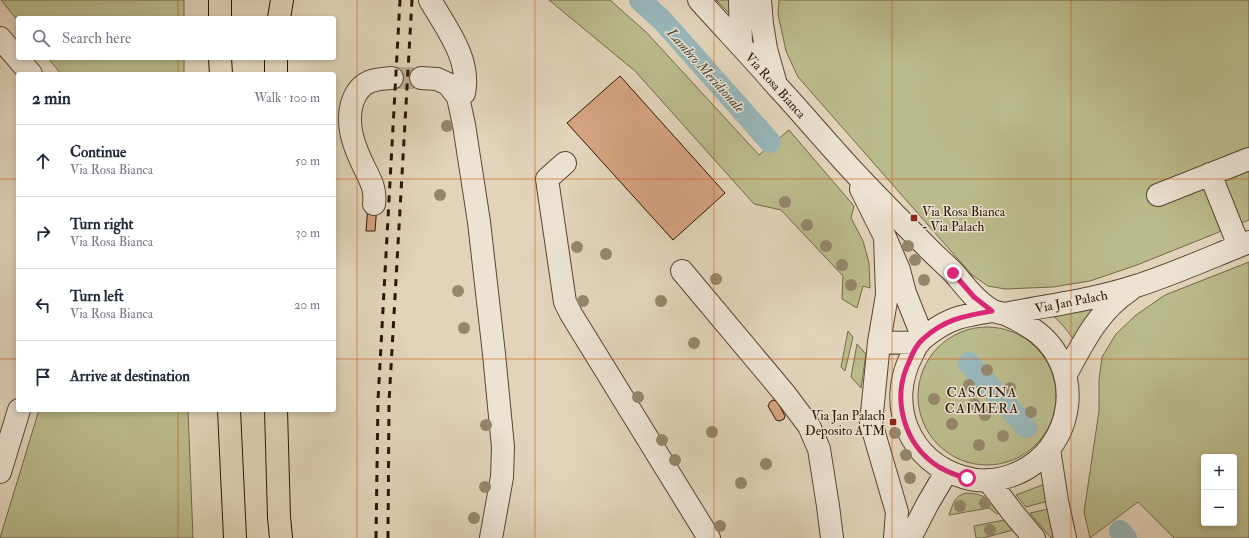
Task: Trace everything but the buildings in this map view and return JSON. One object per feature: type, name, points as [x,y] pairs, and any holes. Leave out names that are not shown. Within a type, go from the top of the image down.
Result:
[{"type":"highway","points":[[220,0],[220,16]]},
{"type":"highway","points":[[276,0],[278,16]]},
{"type":"highway","points":[[278,16],[282,0]]},
{"type":"highway","points":[[220,60],[220,72]]},
{"type":"highway","points":[[276,60],[276,72]]},
{"type":"highway","points":[[229,412],[235,538]]},
{"type":"highway","points":[[276,412],[281,538]]},
{"type":"street","points":[[430,0],[460,53],[465,69],[464,93],[458,97]]},
{"type":"street","name":"Via Rosa Bianca","points":[[698,0],[776,84],[852,170],[953,273],[974,297],[999,312],[1029,326],[1039,333],[1055,352],[1066,376],[1067,409],[1061,430],[1049,449],[1035,463],[1017,473],[998,479],[988,480],[967,478],[947,471],[930,460],[916,445],[906,428],[904,418],[901,398],[903,378],[906,368],[921,340],[936,328],[964,315],[999,312]]},
{"type":"street","points":[[740,0],[741,46]]},
{"type":"street","points":[[760,0],[766,49],[776,84]]},
{"type":"street","points":[[2,46],[16,60]]},
{"type":"street","points":[[16,60],[29,72]]},
{"type":"street","points":[[374,204],[374,187],[351,136],[350,116],[352,102],[358,90],[367,82],[376,78],[392,78]]},
{"type":"street","points":[[421,78],[437,79],[448,84],[458,97],[464,125],[479,222],[503,447],[502,478],[491,538]]},
{"type":"street","points":[[1158,195],[1249,159]]},
{"type":"street","points":[[565,163],[547,178],[565,302],[709,538]]},
{"type":"street","name":"Via Rosa Bianca","points":[[852,170],[885,237],[899,270],[921,340]]},
{"type":"street","name":"Via Jan Palach","points":[[999,312],[1099,296],[1136,286],[1244,244],[1210,174]]},
{"type":"street","points":[[885,237],[886,295],[878,342],[871,424],[897,512],[895,538]]},
{"type":"street","points":[[682,271],[780,388],[809,426],[819,449],[832,538]]},
{"type":"street","name":"Via Jan Palach","points":[[1066,376],[1096,322],[1120,297],[1136,286]]},
{"type":"street","points":[[878,342],[921,340]]},
{"type":"street","points":[[0,472],[18,412]]},
{"type":"street","points":[[1049,449],[1057,502],[1066,538]]},
{"type":"street","points":[[910,538],[947,471]]},
{"type":"street","points":[[988,480],[1013,514],[1034,538]]},
{"type":"green space","points":[[1,0],[184,0],[184,16],[16,16],[16,19]]},
{"type":"green space","points":[[549,0],[610,0],[646,32],[759,155],[789,130],[854,206],[851,218],[863,241],[869,263],[870,288],[863,286],[857,308],[842,299],[843,276],[781,210],[754,204],[635,71]]},
{"type":"green space","points":[[716,0],[732,0],[732,14],[729,13]]},
{"type":"green space","points":[[779,0],[1249,0],[1249,220],[1137,265],[1090,281],[1053,287],[1005,289],[988,286],[972,275],[798,77],[786,51],[778,14]]},
{"type":"green space","points":[[50,60],[184,60],[184,72],[59,72]]},
{"type":"green space","points":[[1249,262],[1249,538],[1174,538],[1138,502],[1090,538],[1084,512],[1099,411],[1099,380],[1102,357],[1116,334],[1136,315],[1165,295]]},
{"type":"green space","points":[[1101,304],[1075,341],[1050,312]]},
{"type":"green space","points":[[994,327],[1014,332],[1026,338],[1041,352],[1051,369],[1055,382],[1055,410],[1051,423],[1045,435],[1031,450],[1014,460],[1001,464],[980,465],[960,460],[948,454],[933,440],[923,423],[919,410],[918,389],[923,369],[929,357],[943,342],[960,332],[973,328]]},
{"type":"green space","points":[[848,331],[853,337],[845,371],[841,367]]},
{"type":"green space","points":[[857,344],[866,354],[861,388],[851,377]]},
{"type":"green space","points":[[38,412],[188,412],[193,538],[0,538]]},
{"type":"green space","points":[[1050,482],[1052,500],[1026,507],[1016,495]]},
{"type":"green space","points":[[966,493],[983,496],[1004,512],[997,514],[989,508],[949,515],[956,498]]},
{"type":"green space","points":[[1053,508],[1057,537],[1051,538],[1030,513]]},
{"type":"green space","points":[[1009,519],[1017,529],[983,538],[976,538],[974,526]]},
{"type":"waterway","name":"Lambro Meridionale","points":[[640,0],[662,20],[770,142]]},
{"type":"waterway","name":"Lambro Meridionale","points":[[969,363],[1026,427]]},
{"type":"waterway","name":"Lambro Meridionale","points":[[1120,531],[1126,538]]},
{"type":"tunnel","points":[[392,78],[421,78]]},
{"type":"railway","points":[[376,538],[378,400],[400,0]]},
{"type":"railway","points":[[388,538],[389,402],[412,0]]},
{"type":"place","name":"Via Rosa Bianca - Via Palach","points":[[914,218]]},
{"type":"place","name":"Via Jan Palach Deposito ATM","points":[[893,422]]},
{"type":"district","name":"CASCINA CAIMERA","points":[[982,400]]},
{"type":"route","points":[[953,273],[974,297],[992,311],[964,315],[936,328],[923,338],[906,368],[901,388],[901,398],[906,428],[916,445],[938,466],[957,476],[967,478]]}]
